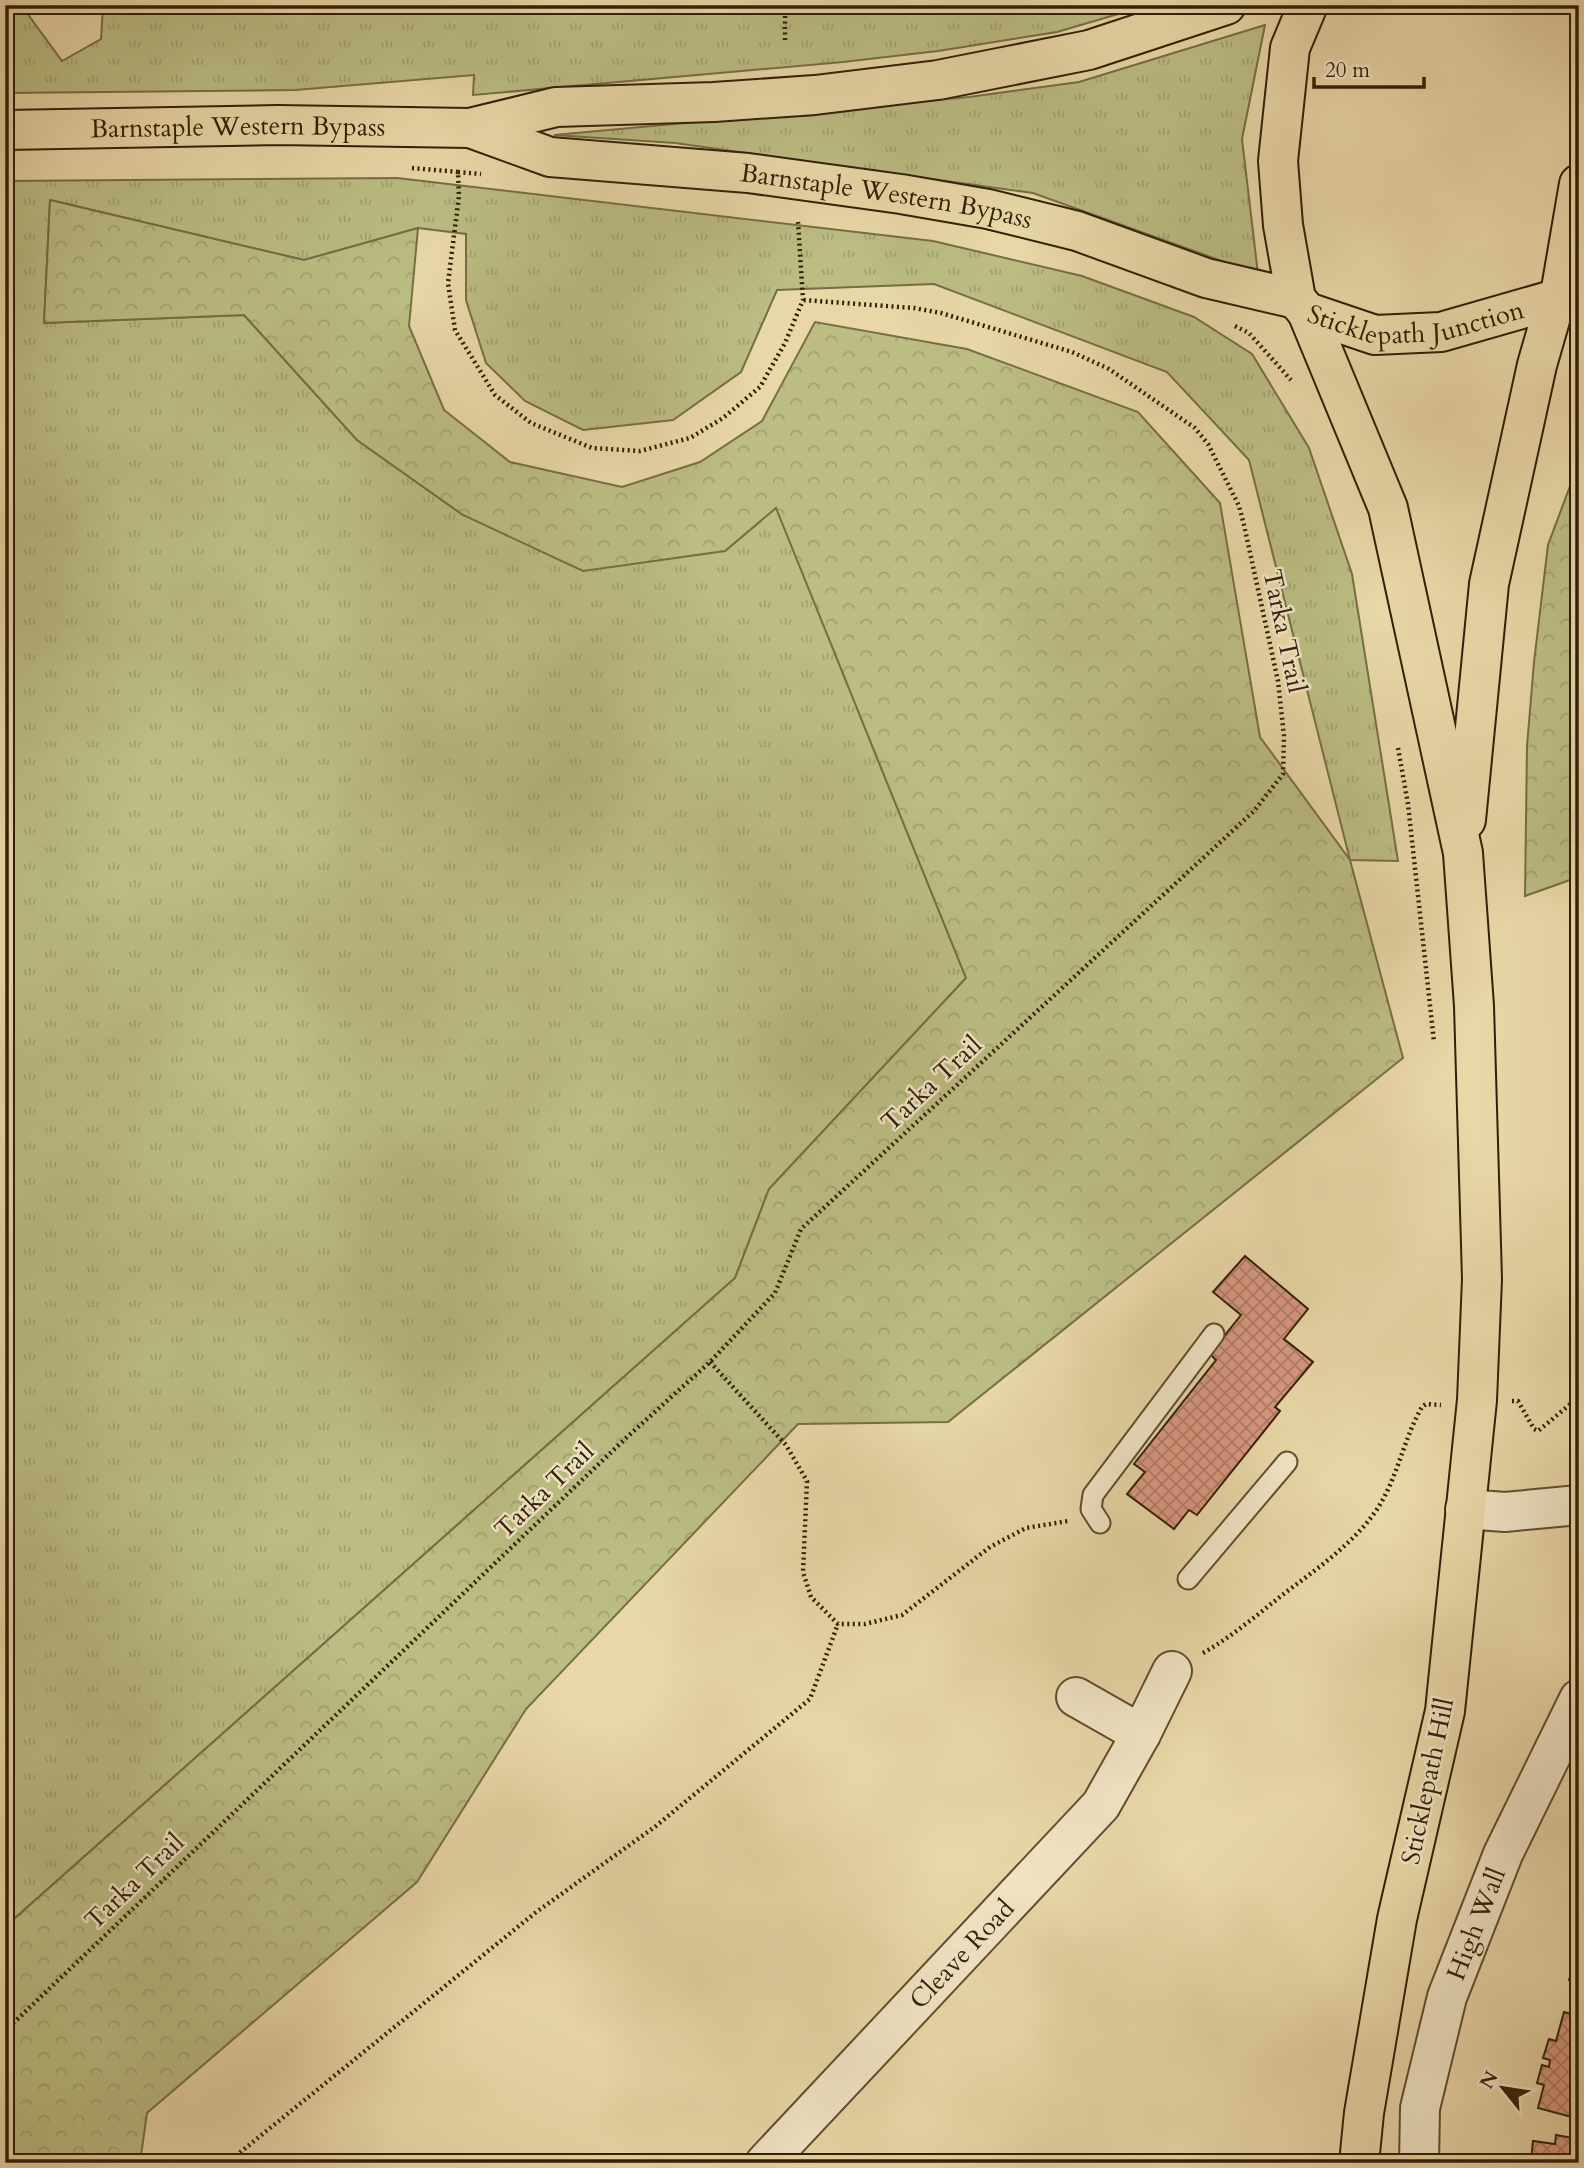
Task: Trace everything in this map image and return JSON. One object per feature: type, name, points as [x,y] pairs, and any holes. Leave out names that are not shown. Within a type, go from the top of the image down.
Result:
[{"type":"main road","name":"Barnstaple Western Bypass","points":[[5,130],[277,125],[470,128],[555,107],[740,101],[815,95],[938,80],[1089,50],[1226,5]]},
{"type":"main road","name":"Sticklepath Junction","points":[[1308,5],[1290,48],[1278,161],[1283,225],[1302,306],[1375,335],[1441,332],[1565,290],[1579,184]]},
{"type":"main road","name":"Barnstaple Western Bypass","points":[[470,128],[550,157],[748,173],[988,209],[1077,231],[1206,278],[1302,306]]},
{"type":"main road","points":[[1463,853],[1489,584],[1537,365],[1565,290]]},
{"type":"main road","points":[[1302,306],[1388,508],[1463,853]]},
{"type":"main road","name":"Sticklepath Hill","points":[[1359,2163],[1364,2113],[1397,1919],[1446,1711],[1465,1509],[1454,1399],[1481,1265],[1474,1006],[1463,853]]},
{"type":"street","points":[[1465,1509],[1504,1512],[1579,1505]]},
{"type":"street","name":"Cleave Road","points":[[765,2163],[1101,1805],[1141,1734],[1172,1671]]},
{"type":"street","points":[[1076,1697],[1141,1734]]},
{"type":"street","name":"High Wall","points":[[1419,2163],[1420,2108],[1447,1997],[1503,1854],[1579,1699]]},
{"type":"lane","points":[[1100,1524],[1091,1509],[1093,1496],[1214,1334]]},
{"type":"lane","points":[[1188,1579],[1287,1462]]},
{"type":"path","points":[[785,40],[787,5]]},
{"type":"path","points":[[403,167],[485,175]]},
{"type":"path","points":[[458,172],[459,196],[448,283],[455,330],[495,395],[531,423],[592,448],[640,451],[690,438],[723,418],[761,387],[785,343],[803,300],[798,222]]},
{"type":"path","name":"Tarka Trail","points":[[5,2031],[616,1447],[710,1362],[775,1293],[801,1229],[1254,811],[1283,774],[1284,736],[1278,681],[1244,524],[1239,506],[1208,444],[1195,428],[1110,369],[1072,352],[941,313],[914,308],[803,300]]},
{"type":"path","points":[[1228,322],[1249,333],[1286,371],[1298,390]]},
{"type":"path","points":[[1396,736],[1408,804],[1434,1050]]},
{"type":"path","points":[[710,1362],[786,1445],[807,1482],[803,1572],[811,1597],[838,1624],[864,1624],[902,1615],[990,1547],[1026,1528],[1080,1520]]},
{"type":"path","points":[[1172,1671],[1226,1641],[1331,1557],[1366,1523],[1381,1503],[1396,1474],[1422,1407],[1426,1404],[1454,1399],[1518,1401],[1534,1429],[1538,1431],[1578,1397]]},
{"type":"path","points":[[1440,1418],[1454,1399]]},
{"type":"path","points":[[227,2163],[535,1913],[656,1826],[810,1699],[838,1624]]},
{"type":"green space","points":[[5,5],[21,5],[62,61],[101,39],[103,5],[1149,5],[1057,32],[938,51],[473,95],[474,75],[295,90],[5,93]]},
{"type":"green space","points":[[1265,25],[1242,139],[1258,274],[1033,193],[675,143],[554,135],[969,97],[1079,82]]},
{"type":"green space","points":[[397,178],[933,241],[1082,276],[1194,317],[1252,354],[1309,448],[1352,574],[1398,861],[1350,860],[1249,460],[1167,372],[934,284],[777,290],[741,372],[673,420],[583,430],[525,401],[486,363],[466,300],[466,234],[418,228],[304,260],[50,200],[44,323],[244,315],[357,440],[463,515],[725,551],[776,507],[966,978],[769,1189],[735,1278],[5,1927],[5,181]]},
{"type":"green space","points":[[50,200],[304,260],[418,228],[409,326],[444,410],[510,462],[622,487],[700,462],[762,421],[815,322],[967,349],[1138,412],[1220,503],[1260,737],[1350,860],[1403,1058],[948,1422],[798,1424],[526,1709],[417,1882],[147,2113],[140,2163],[5,2163],[5,1927],[735,1278],[769,1189],[966,978],[776,508],[725,551],[583,571],[463,515],[357,440],[244,315],[44,323]]},
{"type":"green space","points":[[1579,462],[1579,918],[1570,880],[1525,896],[1527,746],[1548,545]]},
{"type":"building","points":[[1245,1256],[1308,1309],[1284,1339],[1313,1362],[1275,1407],[1280,1411],[1197,1515],[1189,1510],[1174,1529],[1127,1494],[1145,1472],[1134,1464],[1216,1360],[1210,1354],[1241,1315],[1213,1292]]},
{"type":"building","points":[[1579,1963],[1579,1992],[1570,1989],[1572,1982],[1569,1980],[1574,1965],[1578,1966]]},
{"type":"building","points":[[1564,2012],[1579,2016],[1579,2119],[1538,2108],[1544,2085],[1537,2083],[1542,2065],[1549,2067],[1550,2060],[1543,2058],[1549,2039],[1556,2041]]},
{"type":"building","points":[[1556,2135],[1579,2139],[1579,2163],[1527,2163],[1527,2160],[1531,2160],[1533,2141],[1555,2144]]}]
